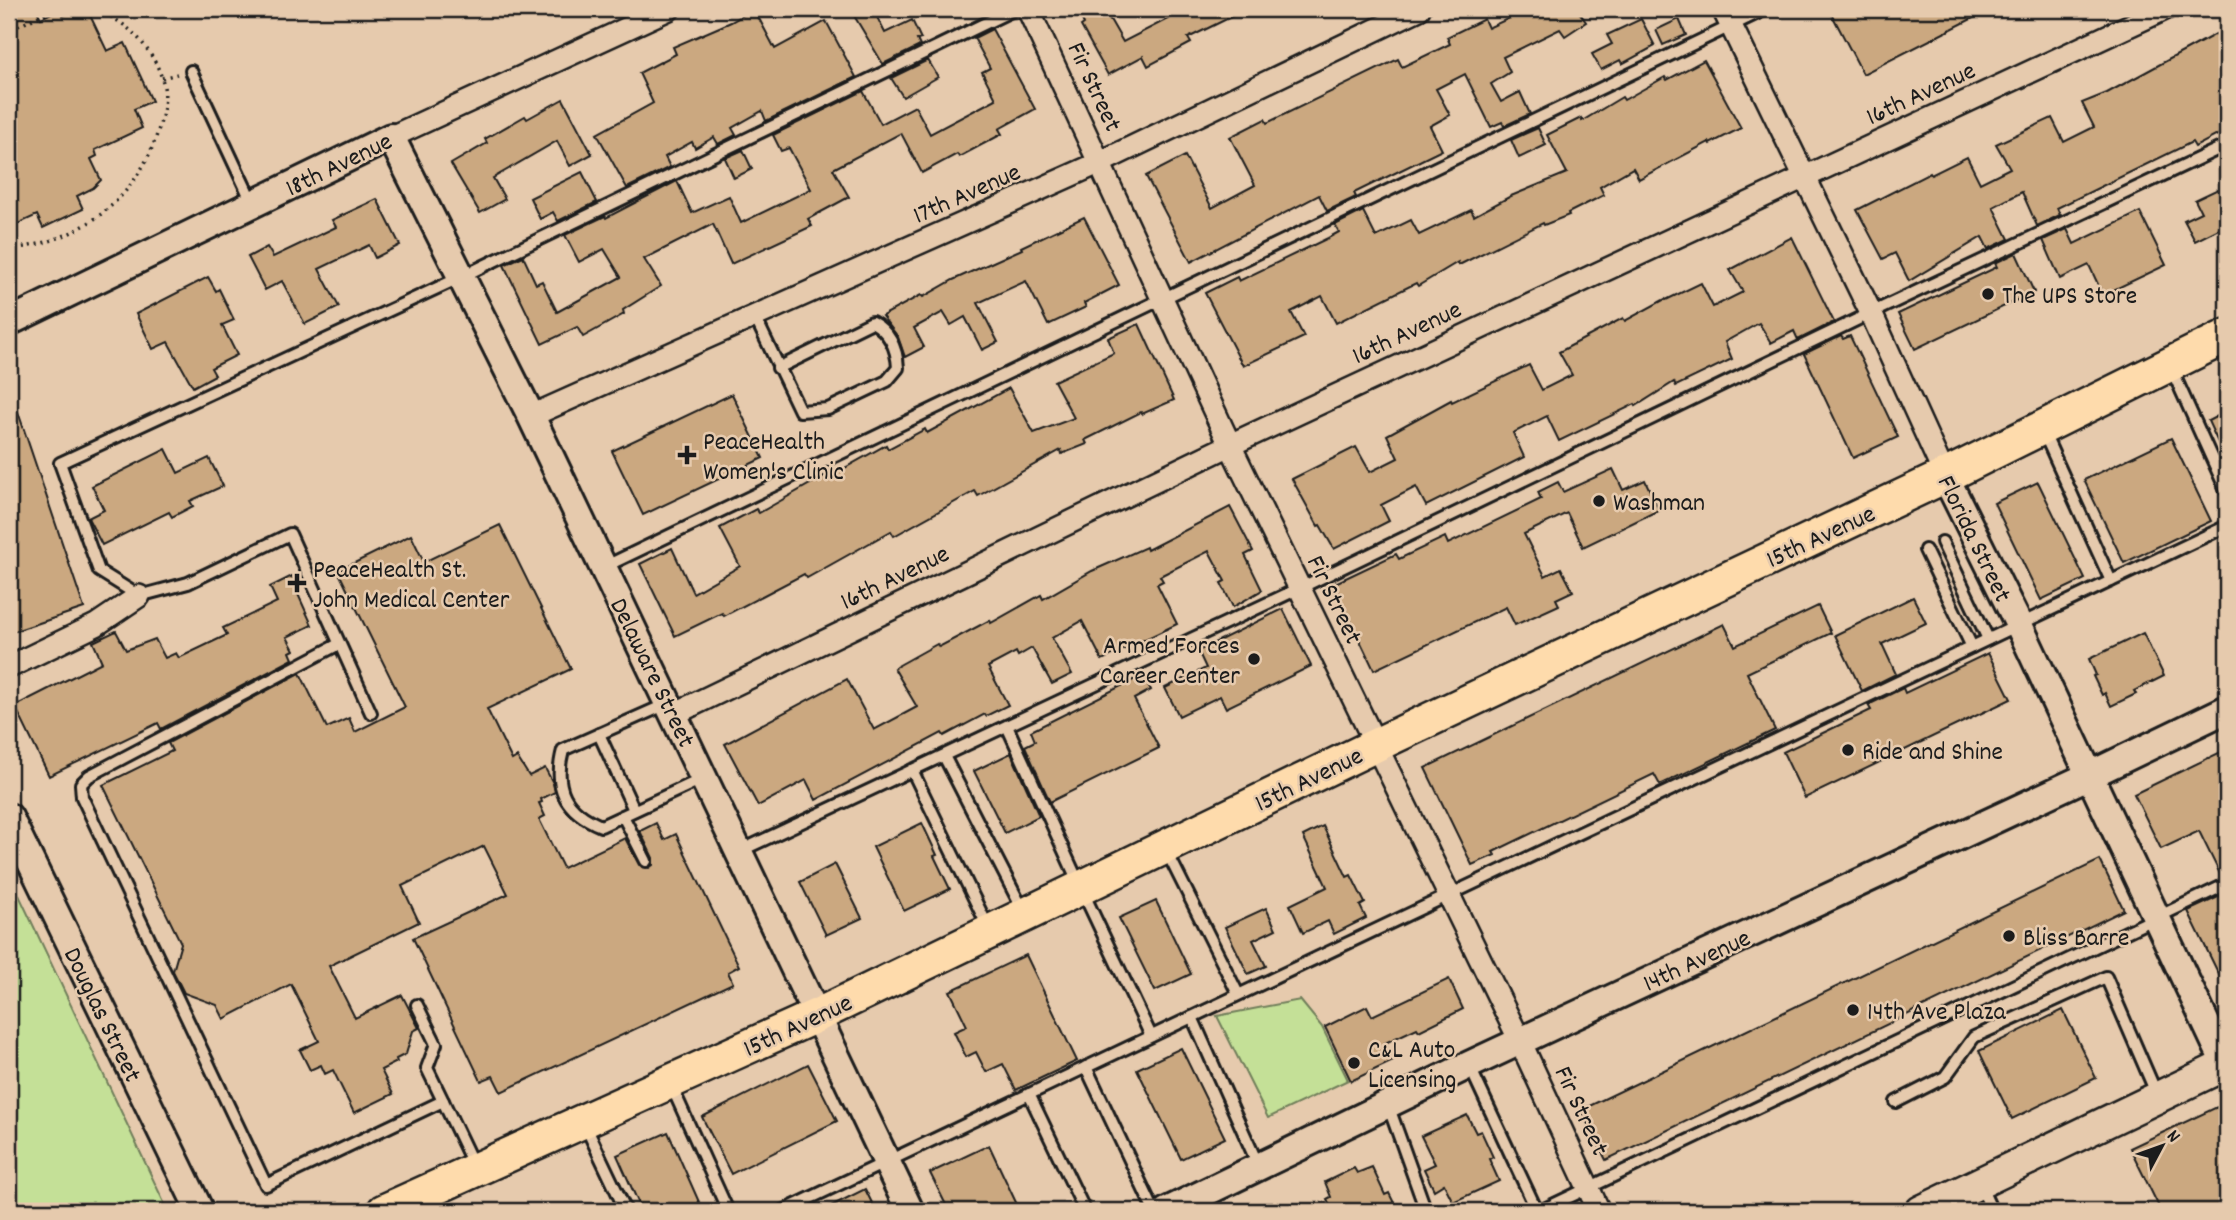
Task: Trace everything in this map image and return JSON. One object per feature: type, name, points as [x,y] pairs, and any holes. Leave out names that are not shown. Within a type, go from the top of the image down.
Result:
[{"type":"main road","name":"15th Avenue","points":[[384,1211],[433,1201],[476,1170],[818,1016],[1376,745],[1945,476],[2227,336]]},
{"type":"main road","points":[[1921,1211],[1986,1198],[2158,1098],[2227,1066]]},
{"type":"street","name":"Fir Street","points":[[1028,9],[1230,445],[1520,1041],[1599,1211]]},
{"type":"street","name":"17th Avenue","points":[[531,416],[1101,162],[1419,9]]},
{"type":"street","name":"16th Avenue","points":[[672,708],[2165,9]]},
{"type":"street","name":"18th Avenue","points":[[9,322],[659,11]]},
{"type":"street","name":"Florida Street","points":[[1727,17],[1871,313],[1945,476],[2019,625],[2227,1066]]},
{"type":"street","name":"Delaware Street","points":[[391,137],[604,567],[910,1211]]},
{"type":"street","points":[[9,667],[96,625],[139,596]]},
{"type":"street","name":"14th Avenue","points":[[1167,1211],[1469,1065],[2227,709]]},
{"type":"street","name":"Douglas Street","points":[[9,817],[200,1211]]},
{"type":"lane","points":[[371,713],[290,534],[188,583],[139,596],[99,570],[60,463],[461,277],[1015,9]]},
{"type":"lane","points":[[604,567],[1163,298],[1727,17],[1766,9]]},
{"type":"lane","points":[[191,71],[253,204]]},
{"type":"lane","points":[[740,851],[1300,588],[2227,145]]},
{"type":"lane","points":[[755,317],[779,368],[800,411],[828,409],[887,381],[898,368],[898,355],[886,330],[872,322],[779,368]]},
{"type":"lane","points":[[2170,365],[2227,492]]},
{"type":"lane","points":[[2042,429],[2111,581]]},
{"type":"lane","points":[[783,1211],[2227,526]]},
{"type":"lane","points":[[1942,542],[1989,639]]},
{"type":"lane","points":[[1925,551],[1972,647]]},
{"type":"lane","points":[[339,644],[89,776],[81,784],[82,797],[266,1185],[443,1101]]},
{"type":"lane","points":[[672,708],[599,734],[564,750],[559,766],[559,782],[569,804],[586,820],[601,826],[705,777]]},
{"type":"lane","points":[[1007,726],[1151,1036]]},
{"type":"lane","points":[[599,734],[634,810]]},
{"type":"lane","points":[[944,756],[1025,915]]},
{"type":"lane","points":[[912,770],[990,932]]},
{"type":"lane","points":[[623,816],[646,862]]},
{"type":"lane","points":[[1164,848],[1238,995]]},
{"type":"lane","points":[[1469,1065],[1539,1211],[2227,884]]},
{"type":"lane","points":[[1896,1102],[1945,1077],[1974,1037],[2106,977],[2158,1098]]},
{"type":"lane","points":[[417,1005],[436,1044],[427,1068],[476,1170]]},
{"type":"lane","points":[[1192,1017],[1258,1167]]},
{"type":"lane","points":[[1086,1067],[1154,1211]]},
{"type":"lane","points":[[670,1082],[728,1211]]},
{"type":"lane","points":[[1029,1094],[1085,1211]]},
{"type":"lane","points":[[1388,1105],[1426,1211]]},
{"type":"lane","points":[[583,1122],[626,1211]]},
{"type":"path","points":[[12,29],[54,9]]},
{"type":"path","points":[[9,249],[51,240],[103,214],[123,197],[152,154],[165,100],[162,78],[150,55],[131,31],[100,9]]},
{"type":"green space","points":[[9,874],[168,1211],[9,1211]]},
{"type":"green space","points":[[1300,1000],[1322,1027],[1348,1080],[1268,1118],[1217,1016]]},
{"type":"building","points":[[9,9],[36,9],[41,18],[60,9],[63,16],[77,9],[87,9],[107,51],[125,43],[152,101],[134,109],[142,128],[95,150],[97,156],[91,159],[101,180],[93,188],[77,196],[83,209],[43,228],[37,215],[9,228]]},
{"type":"building","points":[[754,9],[775,49],[826,21],[856,77],[766,121],[762,111],[732,128],[736,135],[718,144],[714,137],[695,148],[692,142],[665,157],[670,167],[627,188],[597,134],[653,103],[639,73],[676,54],[673,47]]},
{"type":"building","points":[[850,9],[873,9],[885,33],[912,20],[921,39],[917,40],[920,46],[883,64]]},
{"type":"building","points":[[1077,9],[1104,9],[1123,42],[1187,9],[1247,9],[1188,38],[1191,43],[1148,66],[1143,56],[1108,75],[1081,26],[1084,24]]},
{"type":"building","points":[[1529,9],[1577,9],[1586,22],[1565,36],[1560,29],[1503,57],[1510,72],[1491,84],[1501,102],[1520,92],[1530,114],[1504,126],[1502,122],[1491,127],[1465,74],[1436,89],[1450,115],[1430,126],[1442,150],[1354,193],[1356,197],[1327,211],[1319,195],[1191,262],[1146,176],[1185,156],[1212,208],[1255,185],[1230,137],[1265,119],[1267,123],[1398,59],[1402,67],[1450,44],[1447,37],[1484,19],[1488,28]]},
{"type":"building","points":[[1829,9],[1991,9],[1863,74]]},
{"type":"building","points":[[1641,19],[1655,46],[1622,64],[1620,60],[1601,70],[1592,54],[1612,44],[1607,35]]},
{"type":"building","points":[[1679,19],[1686,35],[1663,45],[1656,30]]},
{"type":"building","points":[[2227,28],[2227,130],[2195,147],[2192,142],[2057,208],[2060,215],[2037,226],[2022,192],[1993,207],[2009,239],[1988,249],[1982,237],[1909,281],[1895,253],[1883,259],[1857,210],[1967,157],[1980,183],[2010,168],[1996,144],[2052,118],[2064,142],[2094,127],[2082,103],[2107,93]]},
{"type":"building","points":[[992,29],[1035,109],[999,129],[1002,134],[922,173],[901,133],[833,169],[849,197],[808,219],[812,226],[731,264],[713,224],[644,259],[661,286],[623,310],[624,314],[583,337],[577,327],[542,344],[504,265],[523,256],[536,284],[542,281],[557,312],[621,277],[604,249],[579,262],[565,235],[605,216],[606,218],[677,181],[692,213],[729,196],[741,223],[811,189],[789,148],[781,151],[773,135],[863,91],[881,124],[915,106],[930,134],[996,99],[982,72],[990,68],[974,38]]},
{"type":"building","points":[[928,60],[938,77],[903,97],[891,78]]},
{"type":"building","points":[[1704,60],[1741,128],[1639,179],[1633,168],[1600,187],[1604,195],[1568,213],[1569,215],[1544,225],[1543,223],[1459,265],[1458,262],[1418,286],[1416,283],[1336,323],[1322,296],[1291,312],[1304,337],[1243,366],[1205,293],[1237,277],[1239,281],[1328,238],[1339,232],[1335,225],[1363,211],[1376,237],[1411,220],[1419,235],[1471,210],[1474,216],[1511,196],[1567,173],[1547,135],[1581,118],[1582,121],[1622,97],[1624,100],[1665,77],[1667,80]]},
{"type":"building","points":[[563,99],[592,154],[570,166],[557,141],[493,178],[505,199],[480,213],[451,164],[487,143],[485,139],[525,116],[527,119]]},
{"type":"building","points":[[1538,128],[1546,145],[1519,158],[1511,140]]},
{"type":"building","points":[[743,150],[752,169],[734,178],[725,158]]},
{"type":"building","points":[[582,172],[597,202],[558,221],[553,212],[540,219],[530,198]]},
{"type":"building","points":[[2218,189],[2227,208],[2227,225],[2195,241],[2184,220],[2201,212],[2195,200]]},
{"type":"building","points":[[377,199],[400,245],[375,258],[369,245],[319,269],[339,307],[305,324],[282,281],[265,290],[248,257],[267,247],[273,257],[336,227],[332,220]]},
{"type":"building","points":[[2140,212],[2166,265],[2103,295],[2089,265],[2060,279],[2043,240],[2067,229],[2074,244]]},
{"type":"building","points":[[1084,217],[1119,285],[1084,303],[1086,307],[1048,325],[1026,281],[978,303],[998,342],[982,350],[965,317],[951,325],[943,312],[914,328],[924,347],[905,357],[898,337],[882,316]]},
{"type":"building","points":[[1792,237],[1834,322],[1798,340],[1794,331],[1771,343],[1759,323],[1725,342],[1732,359],[1676,386],[1674,382],[1636,406],[1635,404],[1559,441],[1547,416],[1513,433],[1524,457],[1426,506],[1416,487],[1381,505],[1389,521],[1334,549],[1292,479],[1356,447],[1370,472],[1398,458],[1387,435],[1451,400],[1452,402],[1529,365],[1542,390],[1572,375],[1559,352],[1623,318],[1625,321],[1701,283],[1713,307],[1743,292],[1730,270]]},
{"type":"building","points":[[2016,253],[2034,292],[1915,349],[1898,314],[1997,267],[1995,263]]},
{"type":"building","points":[[208,277],[216,291],[219,289],[234,320],[222,325],[237,355],[211,368],[215,375],[193,387],[168,342],[153,349],[136,314]]},
{"type":"building","points":[[1139,324],[1174,400],[1142,414],[1141,412],[1085,440],[1087,444],[1062,454],[1061,450],[978,496],[975,491],[894,536],[891,531],[807,578],[804,574],[724,616],[722,613],[675,636],[640,564],[672,548],[693,593],[740,566],[720,528],[756,509],[759,513],[840,467],[841,470],[886,445],[888,449],[925,429],[927,433],[1009,388],[1034,433],[1074,418],[1054,381],[1114,353],[1108,338]]},
{"type":"building","points":[[1841,336],[1843,339],[1850,336],[1898,437],[1853,458],[1804,354]]},
{"type":"building","points":[[9,394],[12,394],[84,608],[9,633]]},
{"type":"building","name":"PeaceHealth Women's Clinic","points":[[732,394],[763,458],[643,515],[612,451]]},
{"type":"building","points":[[2227,411],[2227,462],[2208,421]]},
{"type":"building","points":[[2171,438],[2211,521],[2124,563],[2084,480]]},
{"type":"building","points":[[166,449],[178,473],[209,458],[223,486],[190,501],[193,506],[172,517],[169,512],[102,545],[88,518],[104,510],[92,486]]},
{"type":"building","points":[[1613,469],[1623,490],[1645,480],[1659,510],[1583,547],[1567,513],[1524,534],[1545,576],[1561,568],[1573,591],[1556,599],[1559,605],[1515,625],[1506,607],[1374,670],[1333,584],[1396,554],[1399,559],[1445,537],[1448,544],[1541,499],[1538,492],[1558,482],[1563,492]]},
{"type":"building","points":[[2038,482],[2085,579],[2041,600],[1994,503]]},
{"type":"building","points":[[1230,507],[1253,551],[1245,555],[1262,590],[1233,607],[1221,583],[1225,581],[1209,551],[1160,576],[1163,581],[1157,584],[1177,624],[1102,660],[1082,621],[1052,638],[1072,674],[1052,684],[1032,648],[1018,656],[1016,652],[988,667],[1008,705],[944,736],[942,733],[816,800],[806,780],[758,806],[725,744],[847,679],[874,730],[917,707],[894,668],[937,644],[939,647],[990,620],[991,623],[1041,595],[1043,599],[1092,571],[1146,547],[1147,550]]},
{"type":"building","points":[[500,525],[571,669],[487,709],[512,760],[517,757],[529,776],[545,768],[553,783],[555,792],[541,799],[542,802],[539,803],[545,816],[539,819],[563,868],[625,838],[639,865],[649,868],[653,865],[653,858],[640,831],[656,823],[664,840],[676,834],[739,966],[728,972],[733,983],[501,1092],[493,1076],[481,1081],[413,938],[508,894],[484,846],[402,886],[419,922],[329,966],[355,1018],[402,995],[419,1028],[413,1031],[406,1054],[381,1070],[393,1094],[354,1113],[333,1070],[325,1074],[321,1065],[310,1070],[300,1050],[319,1041],[291,984],[224,1019],[217,1005],[184,993],[173,971],[181,943],[103,785],[172,751],[168,743],[300,673],[327,728],[349,718],[355,732],[405,707],[338,571],[411,535],[424,562]]},
{"type":"building","points":[[292,576],[312,625],[287,637],[294,650],[290,652],[293,659],[161,729],[158,723],[49,776],[15,706],[102,662],[93,642],[116,631],[126,650],[155,639],[165,658],[176,653],[179,658],[227,635],[223,628],[277,602],[270,587]]},
{"type":"building","points":[[1913,597],[1926,623],[1882,644],[1896,674],[1862,691],[1835,635]]},
{"type":"building","points":[[1818,606],[1831,633],[1747,673],[1775,730],[1660,785],[1654,774],[1493,852],[1495,855],[1472,865],[1425,768],[1724,624],[1735,646]]},
{"type":"building","name":"Armed Forces Career Center","points":[[1283,609],[1311,666],[1226,708],[1220,696],[1179,716],[1165,688],[1206,668],[1198,651]]},
{"type":"building","points":[[2143,633],[2164,676],[2111,706],[2093,676],[2096,675],[2089,659]]},
{"type":"building","points":[[1988,653],[2011,699],[1805,798],[1783,752],[1871,710],[1868,705],[1903,688],[1905,693]]},
{"type":"building","points":[[1143,675],[1151,690],[1134,699],[1159,748],[1050,802],[1025,746],[1035,741],[1031,731]]},
{"type":"building","points":[[2227,749],[2227,876],[2222,878],[2199,831],[2161,849],[2134,794]]},
{"type":"building","points":[[1011,753],[1039,816],[1005,833],[974,771]]},
{"type":"building","points":[[922,823],[950,889],[904,911],[873,847]]},
{"type":"building","points":[[1323,826],[1347,877],[1351,875],[1365,903],[1360,906],[1366,918],[1334,934],[1328,921],[1303,933],[1290,905],[1327,887],[1303,836]]},
{"type":"building","name":"14th Ave Plaza","points":[[2100,860],[2124,910],[1606,1160],[1581,1110]]},
{"type":"building","points":[[835,864],[862,918],[826,935],[800,882]]},
{"type":"building","points":[[2227,893],[2227,991],[2188,911]]},
{"type":"building","points":[[1156,901],[1191,974],[1155,991],[1119,918]]},
{"type":"building","points":[[1266,908],[1276,929],[1253,940],[1266,966],[1248,974],[1225,927]]},
{"type":"building","points":[[1026,955],[1077,1061],[1016,1090],[1003,1064],[986,1072],[976,1052],[966,1057],[954,1032],[967,1026],[950,991]]},
{"type":"building","points":[[1449,979],[1463,1009],[1419,1031],[1417,1028],[1385,1043],[1393,1061],[1351,1081],[1325,1027],[1367,1006],[1372,1016]]},
{"type":"building","points":[[2063,1010],[2096,1078],[2012,1119],[1979,1051]]},
{"type":"building","points":[[1181,1048],[1225,1138],[1181,1159],[1137,1069]]},
{"type":"building","points":[[808,1064],[837,1121],[731,1174],[702,1117]]},
{"type":"building","points":[[2217,1107],[2227,1127],[2227,1211],[2161,1211],[2130,1148]]},
{"type":"building","points":[[1467,1115],[1476,1133],[1481,1131],[1493,1157],[1489,1159],[1499,1181],[1453,1202],[1444,1184],[1434,1190],[1424,1169],[1435,1164],[1421,1136]]},
{"type":"building","points":[[668,1132],[703,1211],[642,1211],[617,1155]]},
{"type":"building","points":[[989,1145],[1020,1211],[949,1211],[930,1173]]},
{"type":"building","points":[[1372,1167],[1385,1195],[1389,1193],[1398,1211],[1333,1211],[1327,1199],[1331,1197],[1325,1182],[1354,1168],[1357,1173]]},
{"type":"building","points":[[865,1189],[876,1211],[821,1211]]},
{"type":"place","name":"The UPS Store","points":[[1988,294]]},
{"type":"place","name":"PeaceHealth Women's Clinic","points":[[687,455]]},
{"type":"place","name":"Washman","points":[[1599,501]]},
{"type":"place","name":"PeaceHealth St. John Medical Center","points":[[297,583]]},
{"type":"place","name":"Armed Forces Career Center","points":[[1254,659]]},
{"type":"place","name":"Ride and Shine","points":[[1848,750]]},
{"type":"place","name":"Bliss Barre","points":[[2009,936]]},
{"type":"place","name":"14th Ave Plaza","points":[[1853,1010]]},
{"type":"place","name":"C&L Auto Licensing","points":[[1354,1063]]}]
